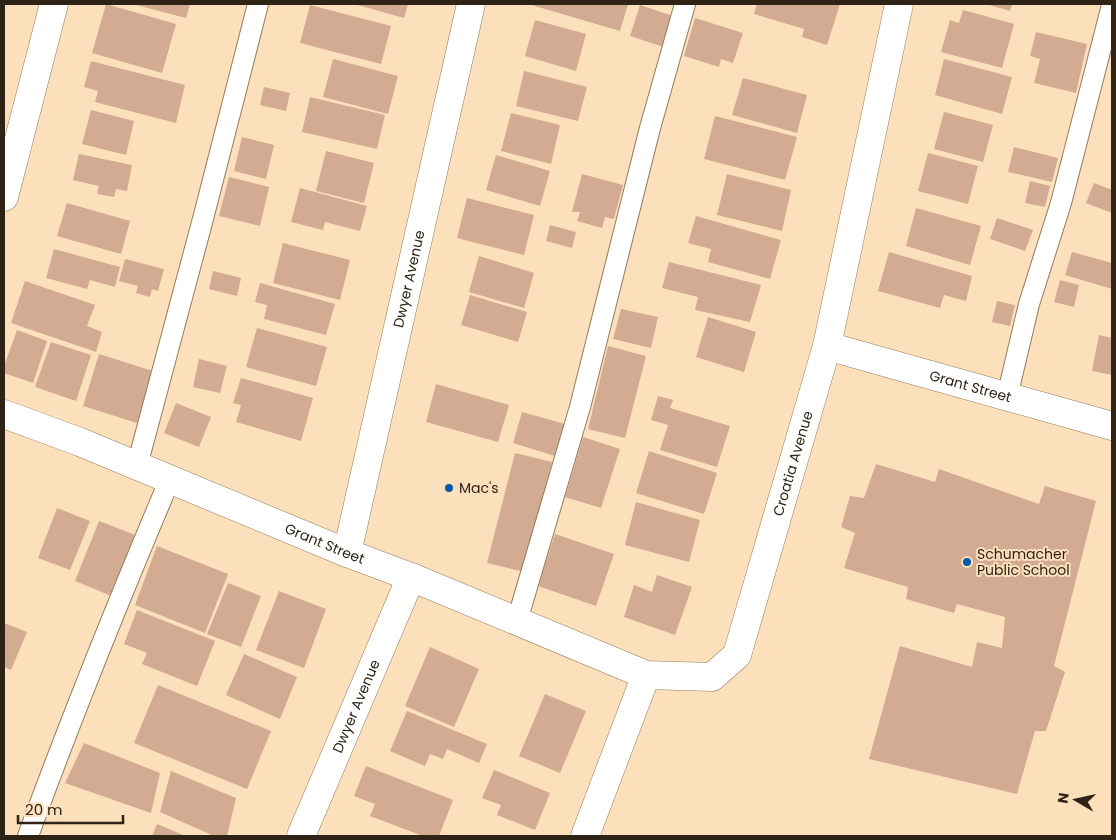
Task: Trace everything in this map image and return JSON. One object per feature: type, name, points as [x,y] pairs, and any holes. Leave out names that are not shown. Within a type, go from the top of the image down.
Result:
[{"type":"street","points":[[4,197],[54,4]]},
{"type":"street","name":"Dwyer Avenue","points":[[347,552],[471,4]]},
{"type":"street","name":"Croatia Avenue","points":[[646,675],[712,677],[737,655],[827,346],[899,4]]},
{"type":"street","name":"Grant Street","points":[[827,346],[1112,426]]},
{"type":"street","name":"Grant Street","points":[[4,414],[80,442],[646,675]]},
{"type":"street","name":"Dwyer Avenue","points":[[301,836],[411,577]]},
{"type":"street","points":[[585,836],[646,675]]},
{"type":"lane","points":[[137,466],[258,4]]},
{"type":"lane","points":[[517,621],[580,407],[650,128],[685,4]]},
{"type":"lane","points":[[1008,397],[1029,304],[1060,203],[1112,6]]},
{"type":"lane","points":[[28,836],[64,736],[170,479]]},
{"type":"building","points":[[106,4],[176,24],[162,73],[92,53]]},
{"type":"building","points":[[132,4],[190,4],[186,18]]},
{"type":"building","points":[[354,4],[408,4],[404,18]]},
{"type":"building","points":[[528,4],[628,4],[620,31]]},
{"type":"building","points":[[757,4],[840,4],[827,45],[802,37],[804,29],[754,14]]},
{"type":"building","points":[[986,4],[1012,4],[1010,11]]},
{"type":"building","points":[[310,5],[391,26],[381,64],[300,43]]},
{"type":"building","points":[[640,5],[673,16],[664,47],[630,36]]},
{"type":"building","points":[[963,10],[1014,24],[1002,68],[941,52],[950,20],[959,23]]},
{"type":"building","points":[[695,18],[743,33],[733,63],[721,59],[719,67],[684,56]]},
{"type":"building","points":[[535,20],[586,34],[576,71],[525,56]]},
{"type":"building","points":[[1036,32],[1087,44],[1076,93],[1034,83],[1040,59],[1030,56]]},
{"type":"building","points":[[333,59],[398,76],[388,114],[323,97]]},
{"type":"building","points":[[944,59],[1012,77],[1002,114],[935,95]]},
{"type":"building","points":[[91,61],[185,85],[176,123],[95,102],[98,91],[84,87]]},
{"type":"building","points":[[524,71],[587,87],[578,121],[516,106]]},
{"type":"building","points":[[743,78],[807,95],[797,133],[732,115]]},
{"type":"building","points":[[264,87],[290,93],[286,111],[260,105]]},
{"type":"building","points":[[310,97],[385,115],[377,149],[302,132]]},
{"type":"building","points":[[91,110],[134,121],[126,155],[82,144]]},
{"type":"building","points":[[944,112],[993,125],[983,162],[934,149]]},
{"type":"building","points":[[511,113],[560,125],[551,164],[501,151]]},
{"type":"building","points":[[715,116],[797,137],[785,180],[704,159]]},
{"type":"building","points":[[242,137],[274,145],[266,179],[234,171]]},
{"type":"building","points":[[1014,147],[1058,158],[1052,182],[1008,172]]},
{"type":"building","points":[[326,151],[374,163],[364,203],[316,191]]},
{"type":"building","points":[[928,153],[978,166],[968,204],[918,191]]},
{"type":"building","points":[[79,154],[132,165],[127,191],[116,189],[114,197],[97,194],[99,186],[73,180]]},
{"type":"building","points":[[496,155],[550,171],[540,206],[486,190]]},
{"type":"building","points":[[582,174],[623,185],[614,219],[605,217],[602,228],[577,221],[580,212],[572,212]]},
{"type":"building","points":[[727,174],[791,190],[782,231],[717,215]]},
{"type":"building","points":[[229,177],[269,187],[260,226],[219,216]]},
{"type":"building","points":[[1030,181],[1050,186],[1045,207],[1025,203]]},
{"type":"building","points":[[1094,183],[1112,190],[1112,213],[1086,203]]},
{"type":"building","points":[[300,188],[367,206],[360,231],[325,222],[323,230],[291,222]]},
{"type":"building","points":[[467,198],[534,215],[524,255],[457,238]]},
{"type":"building","points":[[67,203],[130,221],[121,254],[57,236]]},
{"type":"building","points":[[916,208],[981,226],[970,265],[906,246]]},
{"type":"building","points":[[696,216],[781,240],[770,279],[708,262],[711,249],[688,243]]},
{"type":"building","points":[[997,218],[1033,230],[1025,251],[990,239]]},
{"type":"building","points":[[550,225],[576,232],[572,248],[546,241]]},
{"type":"building","points":[[283,243],[350,260],[340,300],[273,283]]},
{"type":"building","points":[[54,249],[120,267],[115,287],[90,280],[87,289],[46,278]]},
{"type":"building","points":[[889,252],[972,276],[966,301],[944,295],[940,308],[878,291]]},
{"type":"building","points":[[1072,252],[1112,263],[1112,289],[1065,275]]},
{"type":"building","points":[[479,256],[534,273],[524,308],[469,292]]},
{"type":"building","points":[[125,259],[164,269],[158,291],[152,289],[150,297],[136,293],[138,286],[119,281]]},
{"type":"building","points":[[669,262],[761,285],[750,322],[695,310],[698,297],[662,288]]},
{"type":"building","points":[[213,271],[241,278],[237,296],[209,289]]},
{"type":"building","points":[[1060,280],[1079,285],[1074,307],[1054,302]]},
{"type":"building","points":[[25,281],[95,305],[87,326],[102,332],[96,352],[11,323]]},
{"type":"building","points":[[260,283],[335,304],[326,335],[264,319],[267,305],[255,302]]},
{"type":"building","points":[[470,295],[527,312],[518,342],[461,325]]},
{"type":"building","points":[[997,301],[1015,305],[1010,326],[992,322]]},
{"type":"building","points":[[621,309],[658,317],[651,348],[613,339]]},
{"type":"building","points":[[708,317],[756,332],[744,372],[696,357]]},
{"type":"building","points":[[257,328],[327,347],[316,386],[246,367]]},
{"type":"building","points":[[17,330],[47,341],[33,383],[4,373],[4,366]]},
{"type":"building","points":[[1099,335],[1112,338],[1112,375],[1092,371]]},
{"type":"building","points":[[51,342],[91,355],[76,401],[35,387]]},
{"type":"building","points":[[608,346],[646,356],[625,438],[588,429]]},
{"type":"building","points":[[99,354],[156,372],[140,424],[83,406]]},
{"type":"building","points":[[199,359],[227,366],[220,393],[193,387]]},
{"type":"building","points":[[241,378],[313,398],[301,441],[236,422],[241,405],[233,403]]},
{"type":"building","points":[[436,384],[509,405],[498,442],[426,422]]},
{"type":"building","points":[[658,396],[673,400],[670,408],[730,426],[717,467],[660,450],[668,425],[651,420]]},
{"type":"building","points":[[176,403],[211,417],[199,447],[164,433]]},
{"type":"building","points":[[522,412],[565,424],[555,456],[513,443]]},
{"type":"building","points":[[583,437],[620,449],[601,508],[565,497]]},
{"type":"building","points":[[649,451],[717,473],[704,514],[636,493]]},
{"type":"building","points":[[515,453],[552,462],[524,572],[487,563]]},
{"type":"building","name":"Schumacher Public School","points":[[876,464],[935,482],[939,469],[1039,504],[1045,486],[1096,501],[1054,666],[1065,672],[1046,731],[1035,731],[1017,794],[869,759],[900,646],[972,667],[977,642],[1002,648],[1005,617],[957,604],[954,613],[906,599],[908,587],[844,568],[855,533],[841,527],[850,496],[864,498]]},
{"type":"building","points":[[636,502],[700,520],[689,562],[625,545]]},
{"type":"building","points":[[57,508],[90,521],[70,570],[38,558]]},
{"type":"building","points":[[99,521],[138,536],[114,597],[75,581]]},
{"type":"building","points":[[555,534],[614,554],[596,606],[538,586]]},
{"type":"building","points":[[157,546],[228,574],[205,633],[135,605]]},
{"type":"building","points":[[657,575],[692,587],[675,635],[624,617],[634,585],[652,592]]},
{"type":"building","points":[[228,583],[261,596],[241,647],[207,634]]},
{"type":"building","points":[[279,591],[326,609],[304,668],[256,650]]},
{"type":"building","points":[[137,610],[215,641],[197,686],[142,664],[147,653],[124,644]]},
{"type":"building","points":[[4,623],[27,632],[11,670],[4,667]]},
{"type":"building","points":[[430,647],[479,669],[454,727],[405,706]]},
{"type":"building","points":[[244,654],[297,677],[280,719],[226,695]]},
{"type":"building","points":[[158,685],[271,731],[247,789],[134,743]]},
{"type":"building","points":[[545,694],[586,711],[560,773],[519,756]]},
{"type":"building","points":[[407,711],[487,744],[479,763],[447,749],[443,759],[430,754],[425,766],[390,751]]},
{"type":"building","points":[[84,743],[160,773],[151,813],[65,783]]},
{"type":"building","points":[[366,766],[453,800],[439,836],[423,836],[370,816],[375,804],[354,796]]},
{"type":"building","points":[[494,770],[550,793],[535,830],[497,815],[501,805],[482,798]]},
{"type":"building","points":[[171,771],[236,798],[227,836],[214,836],[160,812]]},
{"type":"building","points":[[157,824],[186,836],[152,836]]},
{"type":"place","name":"Mac's","points":[[449,488]]},
{"type":"place","name":"Schumacher Public School","points":[[967,562]]}]
